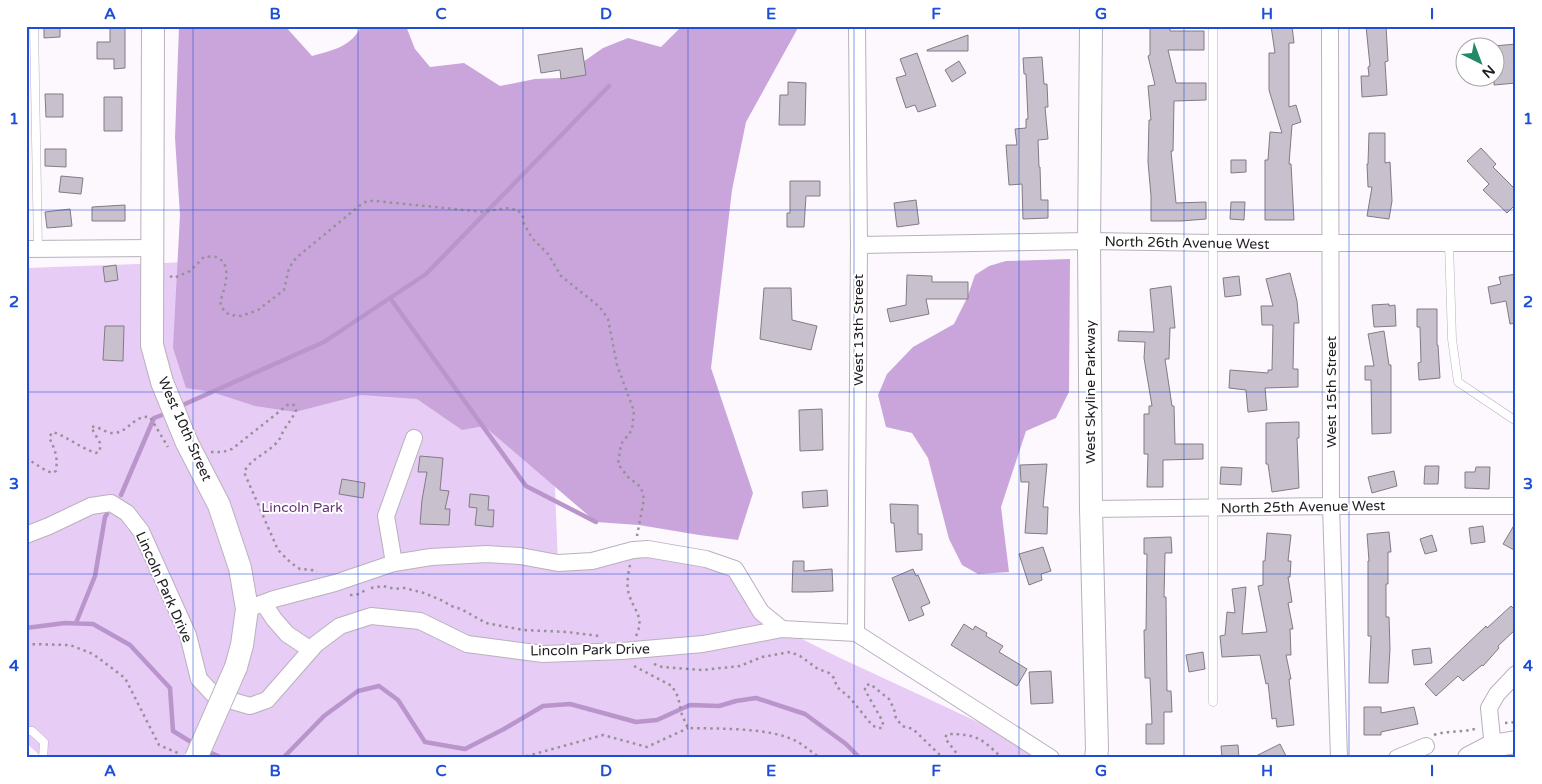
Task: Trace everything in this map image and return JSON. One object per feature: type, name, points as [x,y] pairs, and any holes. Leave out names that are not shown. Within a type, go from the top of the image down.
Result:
[{"type":"street","name":"West 10th Street","points":[[153,26],[152,345],[162,382],[187,443],[219,505],[240,568],[256,607],[242,644],[236,667],[196,758]]},
{"type":"street","name":"West 13th Street","points":[[856,634],[859,245],[857,26]]},
{"type":"street","name":"West Skyline Parkway","points":[[1091,26],[1089,241],[1091,509],[1096,758]]},
{"type":"street","name":"West 15th Street","points":[[1330,26],[1331,506],[1338,758]]},
{"type":"street","name":"North 26th Avenue West","points":[[859,245],[1089,241],[1331,244],[1516,243]]},
{"type":"street","points":[[32,249],[152,248]]},
{"type":"street","points":[[394,564],[386,516],[414,438]]},
{"type":"street","name":"Lincoln Park Drive","points":[[26,535],[91,506],[111,503],[127,513],[141,531],[188,635],[200,679],[215,696],[250,706],[267,700],[316,644],[340,626],[371,616],[420,620],[467,644],[543,654],[622,651],[703,644],[782,629],[856,634],[1051,758]]},
{"type":"street","name":"North 25th Avenue West","points":[[1091,509],[1516,506]]},
{"type":"street","points":[[256,607],[274,599],[335,583],[394,564],[430,557],[486,554],[520,556],[558,563],[592,561],[633,550],[648,549],[706,559],[735,569],[761,612],[782,629]]},
{"type":"street","points":[[256,607],[274,619],[287,634],[311,650]]},
{"type":"street","points":[[1492,743],[1489,708],[1497,694],[1516,674]]},
{"type":"street","points":[[1397,758],[1427,741]]},
{"type":"street","points":[[1469,758],[1492,743],[1516,742]]},
{"type":"lane","points":[[32,249],[34,26]]},
{"type":"lane","points":[[1213,26],[1213,702]]},
{"type":"lane","points":[[1449,243],[1452,339],[1458,382],[1516,421]]},
{"type":"lane","points":[[26,731],[32,731],[44,742],[43,758]]},
{"type":"path","points":[[164,274],[174,278],[190,271],[204,257],[216,258],[224,264],[226,270],[226,286],[220,302],[224,310],[230,315],[241,316],[258,310],[284,290],[289,268],[296,258],[367,201],[376,200],[486,212],[506,208],[518,210],[532,238],[548,254],[561,276],[595,303],[608,319],[617,365],[634,411],[632,430],[621,444],[618,464],[628,477],[641,486],[644,499],[628,575],[628,593],[638,612],[640,627],[634,641],[622,651],[634,666],[672,686],[678,697],[682,715],[688,728]]},
{"type":"path","points":[[26,644],[70,645],[93,654],[125,678],[159,745],[186,758]]},
{"type":"path","points":[[1427,741],[1445,731],[1470,730],[1492,743],[1516,722]]},
{"type":"path","points":[[520,758],[603,735],[647,747],[688,728],[777,734],[797,742],[820,758]]},
{"type":"path","points":[[960,758],[948,743],[947,734],[970,735],[980,738],[1002,758]]},
{"type":"green space","name":"Lincoln Park","points":[[545,239],[558,563],[633,550],[735,569],[782,629],[1056,758],[43,758],[26,743],[26,268],[166,263]]},
{"type":"shaded area","points":[[179,26],[285,26],[312,56],[341,47],[353,38],[361,26],[406,26],[415,49],[430,67],[464,63],[500,86],[535,79],[560,78],[603,48],[628,38],[661,47],[682,26],[799,26],[746,122],[732,190],[711,368],[753,493],[738,540],[639,525],[596,522],[484,426],[462,430],[417,399],[361,395],[295,412],[255,406],[212,392],[186,388],[173,348],[180,215],[175,138]]},
{"type":"shaded area","points":[[1070,259],[1069,392],[1056,418],[1026,431],[1001,507],[1009,572],[978,574],[962,565],[949,539],[928,458],[912,433],[886,427],[878,395],[887,374],[913,347],[954,324],[967,298],[975,275],[989,266],[1006,261]]},
{"type":"building","points":[[60,26],[60,37],[44,38],[44,27]]},
{"type":"building","points":[[110,26],[125,26],[125,68],[114,69],[114,59],[97,59],[97,42],[110,42]]},
{"type":"building","points":[[1150,26],[1170,26],[1170,31],[1204,31],[1204,50],[1168,50],[1176,83],[1206,83],[1206,100],[1174,101],[1173,151],[1171,151],[1176,203],[1206,202],[1206,219],[1151,221],[1148,162],[1149,120],[1151,120],[1148,86],[1155,85],[1148,56],[1150,55]]},
{"type":"building","points":[[1271,26],[1292,26],[1294,43],[1289,43],[1289,107],[1296,105],[1301,122],[1292,125],[1289,164],[1291,164],[1294,220],[1265,220],[1265,160],[1268,160],[1270,132],[1282,133],[1269,90],[1269,53],[1275,53]]},
{"type":"building","points":[[1366,26],[1386,26],[1388,61],[1385,62],[1387,95],[1362,97],[1361,76],[1369,76],[1368,67],[1370,66]]},
{"type":"building","points":[[968,35],[968,51],[927,51],[927,50]]},
{"type":"building","points":[[1516,44],[1516,83],[1504,84],[1504,45]]},
{"type":"building","points":[[582,48],[586,75],[561,79],[560,70],[541,73],[538,55]]},
{"type":"building","points":[[917,53],[936,106],[918,112],[915,105],[906,108],[896,78],[906,75],[900,59]]},
{"type":"building","points":[[1042,57],[1044,84],[1047,84],[1048,107],[1045,107],[1048,139],[1038,140],[1039,167],[1041,200],[1048,200],[1048,218],[1023,219],[1022,184],[1009,185],[1006,145],[1017,145],[1015,129],[1026,128],[1026,119],[1028,119],[1026,74],[1024,74],[1023,58]]},
{"type":"building","points":[[959,61],[966,73],[952,82],[945,70]]},
{"type":"building","points":[[788,82],[806,83],[805,125],[779,125],[780,95],[788,95]]},
{"type":"building","points":[[45,94],[63,94],[63,117],[46,117]]},
{"type":"building","points":[[104,97],[122,97],[122,131],[104,131]]},
{"type":"building","points":[[1369,133],[1385,133],[1385,163],[1390,162],[1392,201],[1389,219],[1367,216],[1372,187],[1368,187]]},
{"type":"building","points":[[1481,148],[1496,164],[1493,167],[1516,190],[1516,204],[1507,213],[1483,190],[1489,184],[1467,161]]},
{"type":"building","points":[[45,149],[66,149],[66,167],[45,166]]},
{"type":"building","points":[[1231,160],[1246,160],[1246,172],[1231,173]]},
{"type":"building","points":[[61,176],[83,178],[81,194],[59,192]]},
{"type":"building","points":[[790,181],[820,181],[820,196],[806,196],[804,227],[787,227],[787,213],[790,213]]},
{"type":"building","points":[[916,200],[919,224],[897,227],[894,203]]},
{"type":"building","points":[[1231,202],[1245,202],[1244,220],[1230,219]]},
{"type":"building","points":[[125,205],[125,221],[92,221],[92,207]]},
{"type":"building","points":[[70,209],[72,226],[47,228],[45,212]]},
{"type":"building","points":[[116,265],[118,280],[105,282],[103,267]]},
{"type":"building","points":[[1290,273],[1297,301],[1299,323],[1294,323],[1293,369],[1298,369],[1298,387],[1265,388],[1267,410],[1248,412],[1246,390],[1229,388],[1230,370],[1268,373],[1268,370],[1272,370],[1273,325],[1262,325],[1261,306],[1273,306],[1266,279]]},
{"type":"building","points":[[1516,274],[1516,323],[1510,324],[1506,301],[1491,304],[1488,287],[1501,284],[1499,277]]},
{"type":"building","points":[[907,275],[932,276],[932,282],[968,282],[968,299],[926,299],[929,314],[890,322],[887,309],[906,305]]},
{"type":"building","points":[[1239,276],[1241,295],[1225,297],[1223,278]]},
{"type":"building","points":[[1171,286],[1175,328],[1170,328],[1169,359],[1165,359],[1172,406],[1174,406],[1175,444],[1203,444],[1203,459],[1163,460],[1163,487],[1147,487],[1148,454],[1144,454],[1144,414],[1149,414],[1149,406],[1152,406],[1144,358],[1145,342],[1118,341],[1119,331],[1154,332],[1150,289]]},
{"type":"building","points":[[764,288],[791,288],[792,320],[817,326],[811,350],[760,339]]},
{"type":"building","points":[[1389,304],[1389,306],[1395,305],[1396,326],[1374,327],[1372,305]]},
{"type":"building","points":[[1417,309],[1437,309],[1437,345],[1440,378],[1419,380],[1418,363],[1421,362],[1420,327],[1417,327]]},
{"type":"building","points":[[105,326],[124,326],[123,361],[103,360]]},
{"type":"building","points":[[1384,331],[1389,365],[1391,365],[1391,433],[1372,434],[1371,380],[1365,380],[1365,366],[1374,366],[1368,334]]},
{"type":"building","points":[[822,409],[823,450],[800,451],[799,410]]},
{"type":"building","points":[[1299,422],[1299,438],[1297,438],[1299,488],[1272,492],[1268,464],[1266,464],[1266,423]]},
{"type":"building","points":[[420,456],[443,458],[440,490],[449,491],[445,509],[450,509],[449,525],[420,524],[427,472],[418,472]]},
{"type":"building","points":[[1047,464],[1043,507],[1048,507],[1047,534],[1025,533],[1029,482],[1021,482],[1020,465]]},
{"type":"building","points":[[1425,466],[1439,466],[1438,484],[1424,484]]},
{"type":"building","points":[[1221,467],[1242,468],[1241,485],[1220,484]]},
{"type":"building","points":[[1476,467],[1490,467],[1489,489],[1465,488],[1465,472],[1475,472]]},
{"type":"building","points":[[1394,471],[1397,486],[1372,493],[1368,477]]},
{"type":"building","points":[[342,479],[365,483],[363,498],[339,494]]},
{"type":"building","points":[[827,490],[828,506],[803,508],[802,492]]},
{"type":"building","points":[[470,494],[489,496],[488,510],[494,510],[493,527],[475,525],[477,508],[469,507]]},
{"type":"building","points":[[890,504],[918,505],[918,534],[922,534],[922,550],[896,552],[894,523],[891,523]]},
{"type":"building","points":[[1516,522],[1516,551],[1503,544]]},
{"type":"building","points":[[1483,526],[1485,542],[1471,544],[1469,528]]},
{"type":"building","points":[[1389,532],[1391,552],[1388,552],[1388,584],[1386,584],[1386,617],[1389,617],[1390,649],[1388,683],[1369,683],[1371,636],[1368,636],[1369,561],[1367,534]]},
{"type":"building","points":[[1267,533],[1291,535],[1288,561],[1291,561],[1290,577],[1288,577],[1292,602],[1288,603],[1293,629],[1290,629],[1291,655],[1286,655],[1291,679],[1289,679],[1294,725],[1277,727],[1276,718],[1272,719],[1268,683],[1266,684],[1260,655],[1222,657],[1220,636],[1225,635],[1227,612],[1235,613],[1232,589],[1246,587],[1242,634],[1267,632],[1258,586],[1263,585],[1263,561],[1265,561]]},
{"type":"building","points":[[1432,535],[1437,551],[1425,554],[1420,539]]},
{"type":"building","points":[[1171,537],[1172,553],[1165,553],[1164,597],[1166,597],[1167,691],[1171,691],[1172,712],[1164,712],[1164,744],[1146,744],[1146,724],[1152,724],[1150,678],[1145,678],[1144,630],[1146,630],[1147,554],[1144,554],[1144,538]]},
{"type":"building","points":[[1043,547],[1051,571],[1041,574],[1042,580],[1029,585],[1019,554]]},
{"type":"building","points":[[793,561],[804,561],[804,571],[832,569],[833,591],[792,592]]},
{"type":"building","points":[[913,569],[916,576],[918,575],[930,603],[921,607],[924,615],[909,621],[892,578]]},
{"type":"building","points":[[1511,606],[1516,611],[1516,629],[1498,646],[1499,648],[1483,666],[1463,681],[1458,676],[1436,696],[1425,684],[1486,626],[1487,628]]},
{"type":"building","points":[[964,624],[973,630],[975,626],[987,633],[986,636],[1003,646],[999,652],[1027,669],[1017,686],[951,645]]},
{"type":"building","points":[[1430,648],[1432,663],[1414,665],[1412,650]]},
{"type":"building","points":[[1203,652],[1205,669],[1189,672],[1186,655]]},
{"type":"building","points":[[1051,671],[1053,703],[1031,704],[1029,672]]},
{"type":"building","points":[[1364,707],[1381,707],[1381,713],[1414,707],[1418,724],[1381,732],[1381,735],[1364,735]]},
{"type":"building","points":[[1280,744],[1287,758],[1252,758]]},
{"type":"building","points":[[1238,745],[1239,758],[1222,758],[1221,746]]},
{"type":"waterway","points":[[185,404],[324,342],[426,274],[609,86]]},
{"type":"waterway","points":[[390,298],[526,486],[596,522]]},
{"type":"waterway","points":[[121,495],[154,418],[162,415]]},
{"type":"waterway","points":[[76,623],[95,576],[107,514]]},
{"type":"waterway","points":[[26,628],[65,623],[93,624],[130,645],[170,688],[173,731],[196,745]]},
{"type":"waterway","points":[[283,758],[324,716],[358,691],[379,686],[398,700],[425,742],[465,749],[543,706],[570,704],[636,722],[657,720],[690,705],[719,706],[756,698],[805,714],[846,744],[860,758]]},
{"type":"waterway","points":[[207,751],[222,758]]}]
